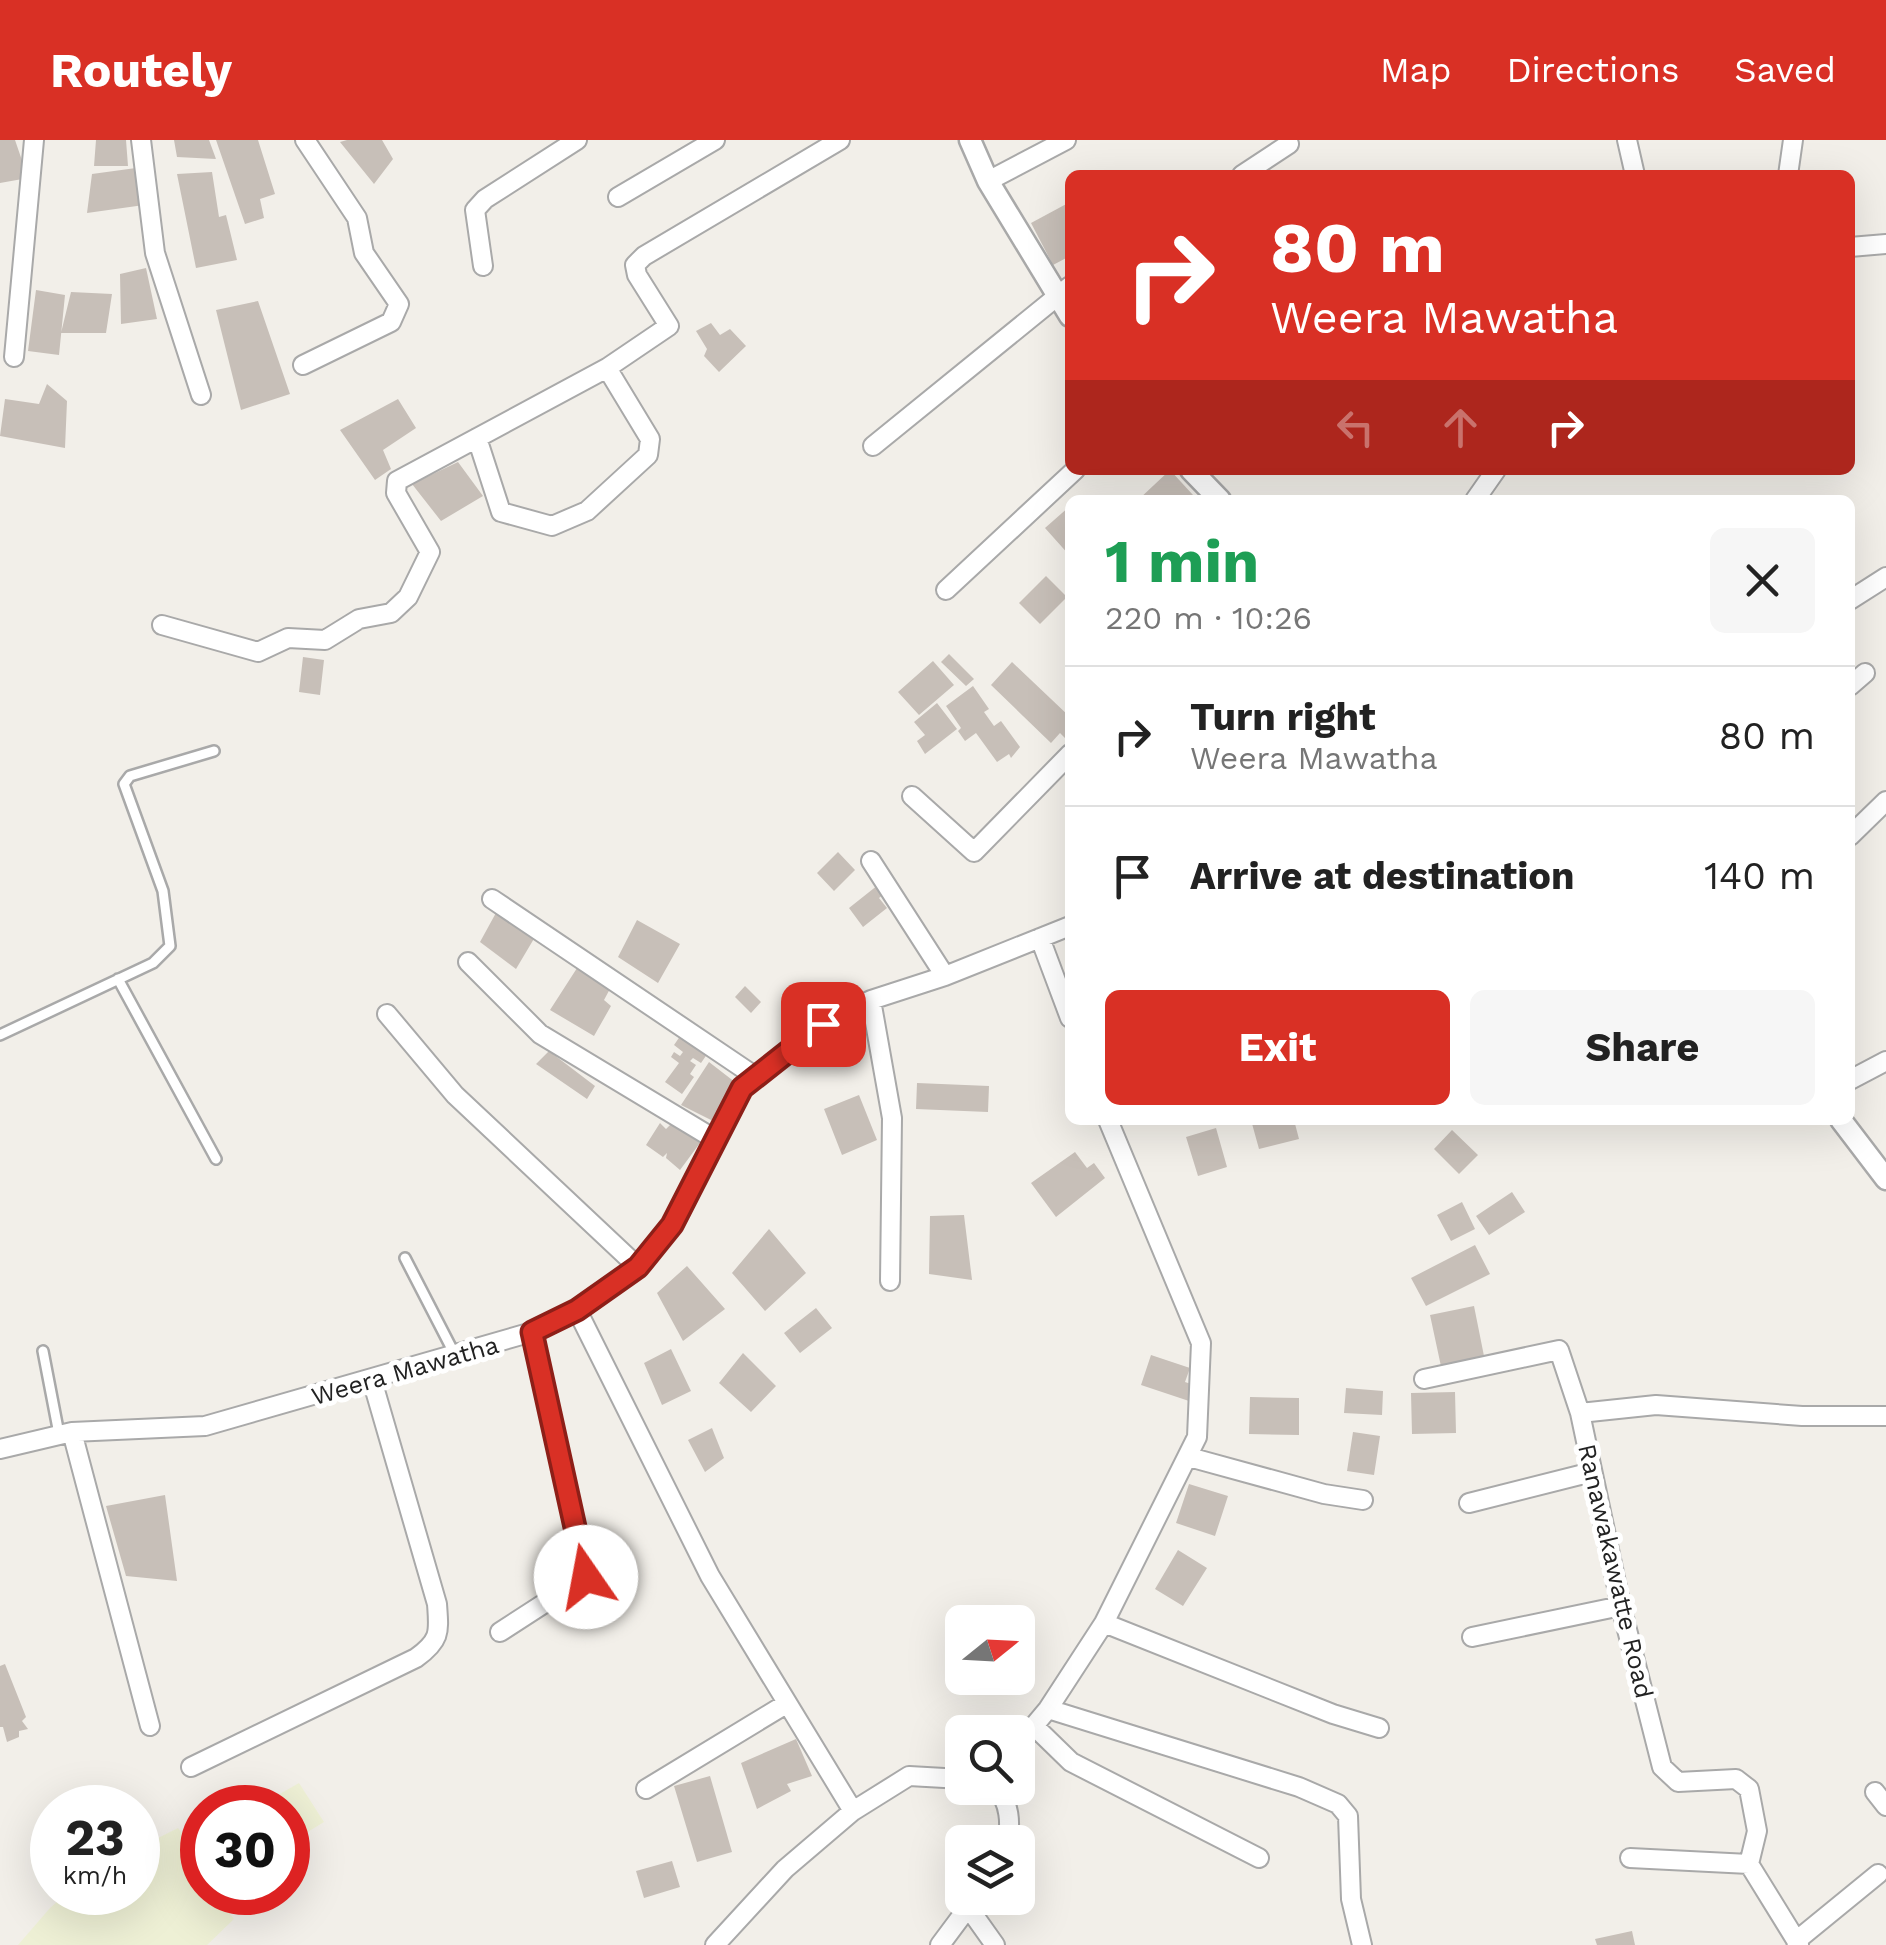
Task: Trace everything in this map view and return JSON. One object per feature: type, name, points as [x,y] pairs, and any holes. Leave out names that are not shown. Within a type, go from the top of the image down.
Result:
[{"type":"street","points":[[14,356],[34,140]]},
{"type":"street","points":[[141,140],[156,253],[201,395]]},
{"type":"street","points":[[303,365],[392,322],[400,304],[364,253],[357,218],[305,140]]},
{"type":"street","points":[[483,266],[475,210],[485,199],[578,140]]},
{"type":"street","points":[[618,197],[715,140]]},
{"type":"street","points":[[162,625],[258,652],[288,638],[325,640],[360,620],[391,613],[408,598],[430,552],[396,493],[397,480],[607,368],[670,326],[637,275],[636,266],[644,256],[840,140]]},
{"type":"street","points":[[873,446],[1063,291],[988,181],[970,140]]},
{"type":"street","points":[[988,181],[1066,140]]},
{"type":"street","points":[[1627,140],[1634,170]]},
{"type":"street","points":[[1789,170],[1793,140]]},
{"type":"street","points":[[1250,170],[1290,144]]},
{"type":"street","points":[[1855,247],[1886,244]]},
{"type":"street","points":[[477,438],[501,512],[552,526],[587,511],[648,455],[650,439],[607,368]]},
{"type":"street","points":[[946,590],[1070,475]]},
{"type":"street","points":[[1197,475],[1215,495]]},
{"type":"street","points":[[1855,597],[1886,577]]},
{"type":"street","points":[[1855,682],[1865,673]]},
{"type":"street","points":[[912,796],[974,852],[1065,759]]},
{"type":"street","points":[[1855,831],[1886,802]]},
{"type":"street","points":[[871,862],[945,976]]},
{"type":"street","points":[[492,899],[756,1077]]},
{"type":"street","name":"Weera Mawatha","points":[[0,1449],[65,1433],[205,1426],[532,1332],[577,1310],[638,1267],[672,1225],[742,1088],[823,1024],[871,1000],[945,976],[1065,928]]},
{"type":"street","points":[[1040,938],[1065,1005]]},
{"type":"street","points":[[468,962],[540,1034],[716,1140]]},
{"type":"street","points":[[871,1000],[892,1118],[890,1281]]},
{"type":"street","points":[[387,1014],[455,1095],[638,1267]]},
{"type":"street","points":[[1855,1077],[1886,1061]]},
{"type":"street","points":[[1035,1725],[1104,1623],[1198,1437],[1201,1343],[1110,1125]]},
{"type":"street","points":[[1845,1125],[1886,1180]]},
{"type":"street","points":[[577,1310],[710,1576],[853,1811]]},
{"type":"street","points":[[500,1632],[586,1577],[532,1332]]},
{"type":"street","points":[[1424,1380],[1559,1350],[1580,1413]]},
{"type":"street","points":[[192,1767],[416,1658],[432,1646],[439,1631],[437,1604],[372,1380]]},
{"type":"street","name":"Ranawakawatte Road","points":[[1749,1864],[1757,1831],[1749,1789],[1736,1779],[1678,1782],[1662,1768],[1620,1606],[1580,1413],[1656,1405],[1802,1416],[1886,1416]]},
{"type":"street","points":[[65,1433],[150,1726]]},
{"type":"street","points":[[1189,1457],[1324,1494],[1363,1500]]},
{"type":"street","points":[[1469,1503],[1592,1472]]},
{"type":"street","points":[[1472,1637],[1620,1606]]},
{"type":"street","points":[[1104,1623],[1332,1714],[1378,1728]]},
{"type":"street","points":[[646,1789],[786,1704]]},
{"type":"street","points":[[1048,1709],[1300,1787],[1338,1804],[1348,1816],[1352,1899],[1362,1945]]},
{"type":"street","points":[[1035,1727],[1071,1762],[1259,1858]]},
{"type":"street","points":[[715,1945],[784,1868],[853,1811],[909,1776],[945,1778]]},
{"type":"street","points":[[1630,1858],[1749,1864],[1798,1943],[1878,1874]]},
{"type":"street","points":[[940,1945],[962,1915]]},
{"type":"street","points":[[979,1915],[995,1945]]},
{"type":"lane","points":[[0,1035],[153,962],[170,946],[163,892],[124,784],[130,776],[214,751]]},
{"type":"lane","points":[[118,979],[216,1159]]},
{"type":"lane","points":[[405,1258],[455,1356]]},
{"type":"lane","points":[[42,1351],[65,1433]]},
{"type":"green space","points":[[310,1800],[324,1822],[310,1831]]},
{"type":"green space","points":[[180,1830],[180,1915],[231,1915],[234,1919],[207,1945],[18,1945],[44,1915],[160,1915],[160,1837]]},
{"type":"building","points":[[0,140],[15,140],[28,178],[0,183]]},
{"type":"building","points":[[96,140],[126,140],[128,166],[94,166]]},
{"type":"building","points":[[174,140],[209,140],[216,159],[177,157]]},
{"type":"building","points":[[216,140],[258,140],[275,194],[260,199],[264,218],[245,224]]},
{"type":"building","points":[[382,140],[393,159],[374,184],[340,142]]},
{"type":"building","points":[[136,168],[144,205],[87,213],[92,174]]},
{"type":"building","points":[[212,172],[219,217],[226,215],[237,260],[196,268],[177,174]]},
{"type":"building","points":[[1065,205],[1065,259],[1053,265],[1031,223]]},
{"type":"building","points":[[146,268],[157,319],[121,324],[120,274]]},
{"type":"building","points":[[36,290],[65,295],[59,355],[28,351]]},
{"type":"building","points":[[71,292],[112,294],[106,333],[61,333]]},
{"type":"building","points":[[258,301],[290,394],[241,410],[216,310]]},
{"type":"building","points":[[711,323],[720,335],[730,329],[746,346],[719,372],[704,356],[707,349],[696,331]]},
{"type":"building","points":[[47,384],[67,401],[65,448],[0,436],[5,399],[39,404]]},
{"type":"building","points":[[398,399],[416,428],[383,450],[391,469],[375,480],[340,430]]},
{"type":"building","points":[[458,462],[483,496],[441,521],[412,484]]},
{"type":"building","points":[[1165,475],[1175,475],[1193,495],[1143,495]]},
{"type":"building","points":[[1065,510],[1065,550],[1045,528]]},
{"type":"building","points":[[1046,576],[1065,595],[1040,624],[1019,603]]},
{"type":"building","points":[[949,654],[974,679],[966,686],[941,662]]},
{"type":"building","points":[[303,657],[324,660],[320,695],[299,692]]},
{"type":"building","points":[[933,661],[954,685],[919,715],[898,692]]},
{"type":"building","points":[[1012,662],[1065,712],[1065,738],[1060,733],[1051,743],[991,685]]},
{"type":"building","points":[[973,686],[989,709],[984,712],[994,726],[1001,721],[1020,747],[1011,758],[1009,754],[997,762],[976,733],[965,741],[958,731],[961,728],[946,706]]},
{"type":"building","points":[[937,703],[957,729],[925,754],[917,741],[925,735],[914,722]]},
{"type":"building","points":[[838,852],[855,870],[834,891],[817,873]]},
{"type":"building","points":[[878,885],[884,894],[879,898],[887,908],[863,927],[849,908]]},
{"type":"building","points":[[497,911],[535,937],[516,969],[480,942]]},
{"type":"building","points":[[637,920],[680,944],[658,983],[618,957]]},
{"type":"building","points":[[579,965],[611,987],[604,1000],[611,1006],[594,1036],[550,1010]]},
{"type":"building","points":[[745,986],[761,1002],[751,1013],[735,997]]},
{"type":"building","points":[[683,1032],[710,1050],[701,1063],[693,1058],[690,1061],[696,1065],[690,1074],[694,1077],[682,1094],[665,1082],[679,1063],[671,1057],[674,1052],[680,1056],[683,1052],[674,1045]]},
{"type":"building","points":[[549,1051],[595,1086],[587,1099],[536,1064]]},
{"type":"building","points":[[709,1062],[740,1086],[717,1123],[681,1105]]},
{"type":"building","points":[[917,1083],[989,1086],[988,1112],[916,1109]]},
{"type":"building","points":[[859,1095],[877,1140],[842,1155],[824,1109]]},
{"type":"building","points":[[673,1122],[700,1143],[680,1170],[666,1158],[667,1153],[663,1157],[646,1145],[660,1123],[666,1129]]},
{"type":"building","points":[[1252,1125],[1295,1125],[1299,1139],[1259,1149]]},
{"type":"building","points":[[1216,1128],[1227,1167],[1198,1176],[1186,1137]]},
{"type":"building","points":[[1452,1130],[1478,1155],[1459,1174],[1434,1149]]},
{"type":"building","points":[[1075,1152],[1087,1168],[1094,1163],[1105,1178],[1056,1217],[1031,1183]]},
{"type":"building","points":[[1512,1192],[1525,1212],[1489,1235],[1476,1216]]},
{"type":"building","points":[[1462,1202],[1475,1229],[1451,1241],[1437,1215]]},
{"type":"building","points":[[964,1215],[972,1280],[929,1274],[930,1216]]},
{"type":"building","points":[[769,1229],[806,1273],[765,1311],[732,1273]]},
{"type":"building","points":[[1475,1245],[1490,1274],[1426,1306],[1411,1278]]},
{"type":"building","points":[[687,1266],[725,1309],[683,1341],[657,1293]]},
{"type":"building","points":[[1474,1306],[1485,1361],[1442,1371],[1430,1315]]},
{"type":"building","points":[[816,1308],[832,1328],[800,1353],[784,1333]]},
{"type":"building","points":[[671,1349],[691,1391],[662,1405],[644,1363]]},
{"type":"building","points":[[743,1353],[776,1386],[751,1412],[719,1383]]},
{"type":"building","points":[[1151,1355],[1190,1368],[1185,1382],[1197,1386],[1192,1402],[1141,1385]]},
{"type":"building","points":[[1346,1388],[1383,1391],[1382,1415],[1344,1413]]},
{"type":"building","points":[[1455,1392],[1456,1433],[1412,1434],[1411,1393]]},
{"type":"building","points":[[1250,1397],[1299,1398],[1299,1435],[1249,1434]]},
{"type":"building","points":[[712,1428],[724,1458],[705,1472],[688,1440]]},
{"type":"building","points":[[1353,1432],[1380,1436],[1374,1475],[1347,1471]]},
{"type":"building","points":[[1189,1484],[1228,1496],[1215,1536],[1176,1523]]},
{"type":"building","points":[[165,1495],[177,1581],[126,1576],[106,1506]]},
{"type":"building","points":[[1178,1550],[1207,1568],[1183,1606],[1155,1589]]},
{"type":"building","points":[[5,1664],[28,1729],[19,1731],[19,1737],[7,1742],[0,1727],[0,1666]]},
{"type":"building","points":[[796,1739],[812,1776],[787,1784],[791,1791],[757,1809],[741,1763]]},
{"type":"building","points":[[710,1776],[732,1852],[697,1862],[674,1786]]},
{"type":"building","points":[[672,1861],[680,1887],[644,1898],[636,1871]]},
{"type":"building","points":[[1632,1931],[1635,1945],[1597,1945],[1595,1939]]},
{"type":"route","points":[[586,1577],[532,1332],[577,1310],[638,1267],[672,1225],[742,1088],[823,1024]]}]
